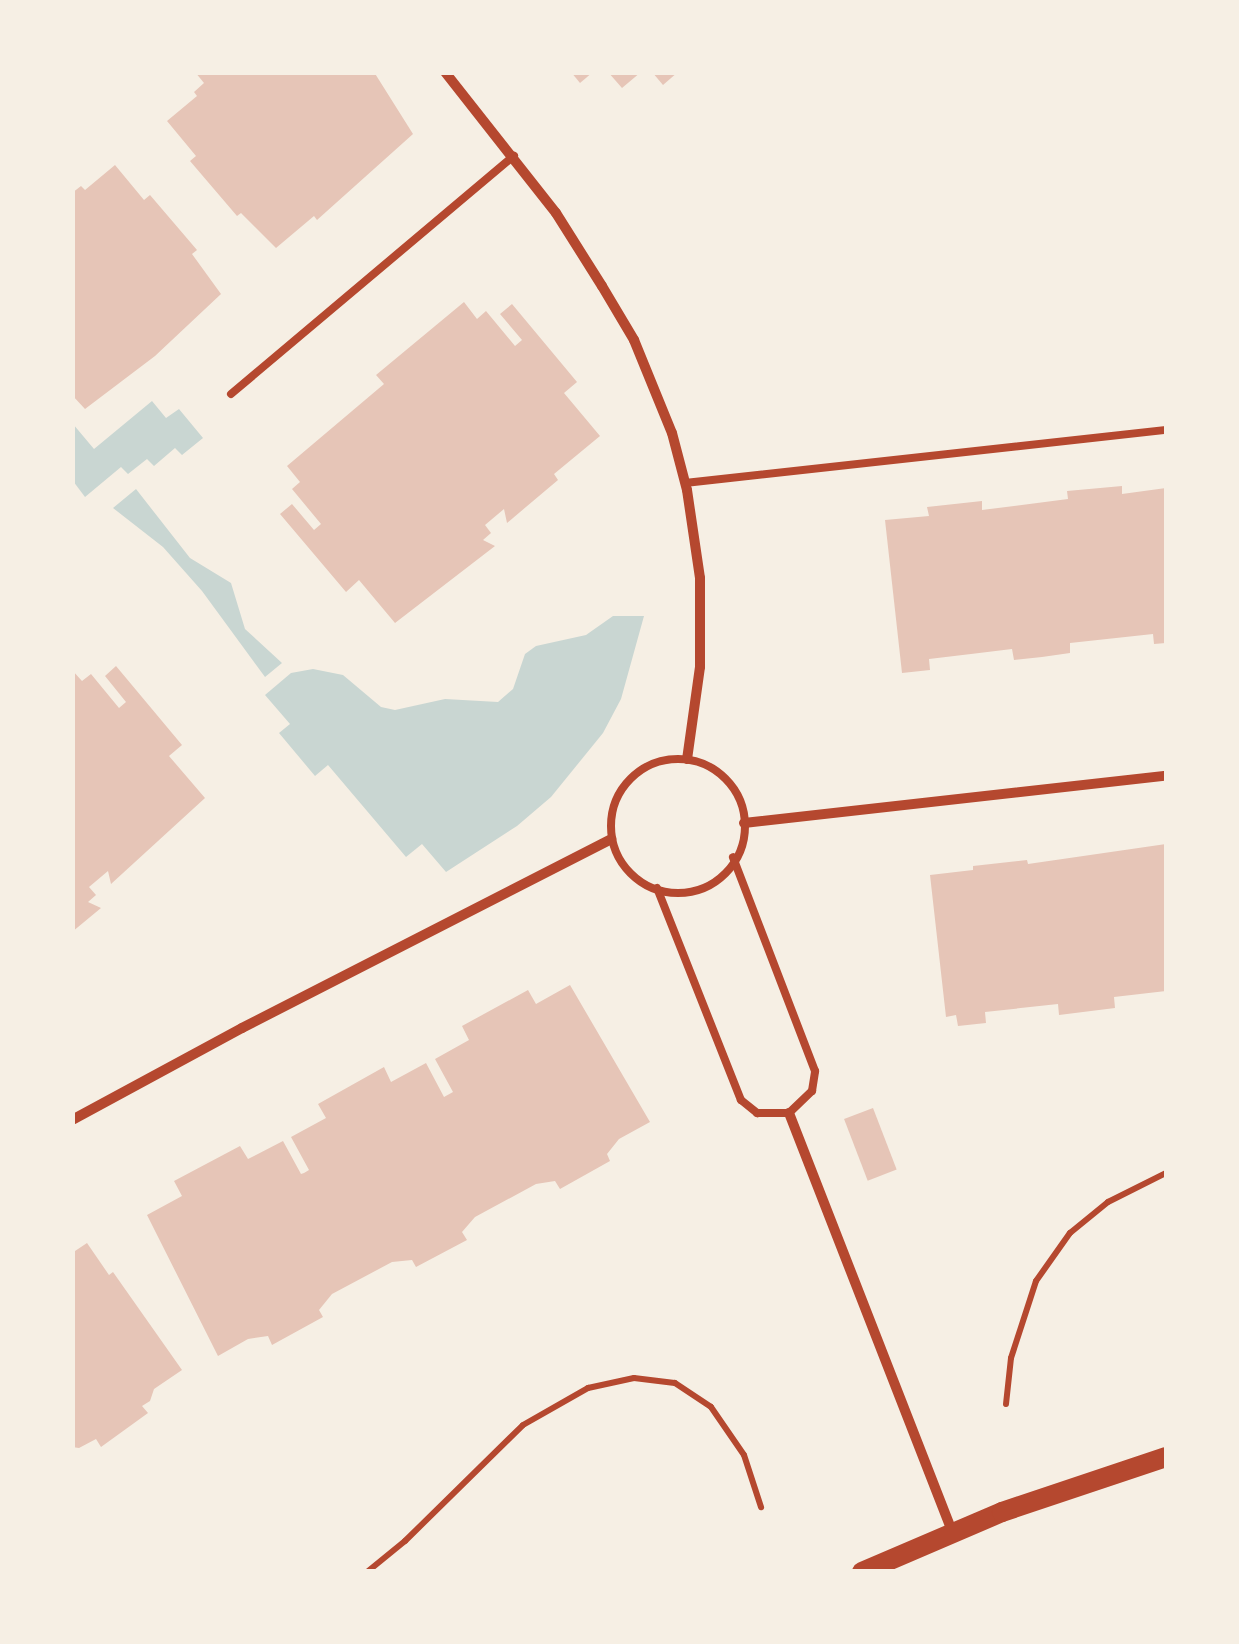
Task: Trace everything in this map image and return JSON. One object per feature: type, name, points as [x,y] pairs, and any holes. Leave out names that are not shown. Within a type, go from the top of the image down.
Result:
[{"type":"main road","points":[[862,1572],[952,1533],[1166,1457]]},
{"type":"street","points":[[445,72],[556,213],[634,340],[672,433],[685,483],[700,578],[700,667],[687,759]]},
{"type":"street","points":[[744,823],[1166,776]]},
{"type":"street","points":[[72,1120],[611,839]]},
{"type":"street","points":[[789,1113],[952,1533]]},
{"type":"lane","points":[[230,394],[514,157]]},
{"type":"lane","points":[[685,483],[1166,430]]},
{"type":"lane","points":[[687,759],[709,766],[730,782],[743,806],[746,832],[722,877],[698,890],[672,894],[626,869],[611,839],[618,794],[635,774],[658,761],[687,759]]},
{"type":"lane","points":[[657,888],[742,1100],[758,1113],[789,1113],[812,1091],[815,1070],[734,859]]},
{"type":"path","points":[[1006,1404],[1014,1344],[1036,1281],[1070,1233],[1108,1202],[1166,1173]]},
{"type":"path","points":[[368,1572],[405,1542],[522,1425],[563,1399],[634,1378],[675,1383],[711,1407],[744,1455],[761,1508]]},
{"type":"shaded area","points":[[152,401],[166,418],[179,409],[203,438],[182,455],[175,448],[154,466],[147,459],[128,474],[121,467],[85,497],[73,481],[73,424],[94,449]]},
{"type":"shaded area","points":[[136,489],[190,558],[231,583],[245,629],[282,663],[265,677],[202,591],[163,547],[113,508]]},
{"type":"shaded area","points":[[613,616],[644,616],[621,699],[603,733],[551,797],[517,826],[446,872],[422,844],[406,857],[328,765],[315,776],[279,733],[290,724],[265,695],[291,673],[313,669],[343,675],[381,707],[395,710],[445,699],[498,702],[513,689],[525,654],[536,646],[586,635]]},
{"type":"building","points":[[195,72],[374,72],[413,134],[317,220],[314,216],[276,248],[241,213],[237,216],[190,161],[196,156],[167,121],[197,96],[194,92],[204,83]]},
{"type":"building","points":[[571,72],[593,72],[580,83]]},
{"type":"building","points":[[608,72],[641,72],[622,88]]},
{"type":"building","points":[[652,72],[678,72],[663,85]]},
{"type":"building","points":[[115,165],[144,200],[150,195],[197,250],[192,254],[221,294],[155,356],[85,409],[72,395],[72,193],[81,186],[85,190]]},
{"type":"building","points":[[464,302],[477,319],[486,311],[515,346],[522,340],[500,314],[512,304],[577,382],[564,393],[600,436],[554,474],[558,480],[507,523],[504,509],[485,525],[491,533],[483,540],[495,546],[395,623],[359,580],[346,592],[280,514],[292,504],[314,530],[321,524],[292,489],[300,482],[287,466],[384,384],[376,375]]},
{"type":"building","points":[[1122,486],[1122,494],[1166,488],[1166,643],[1154,644],[1153,634],[1070,643],[1070,653],[1014,660],[1012,649],[929,659],[930,670],[902,673],[885,520],[929,516],[927,507],[982,501],[982,510],[1068,499],[1067,491]]},
{"type":"building","points":[[116,666],[182,745],[169,756],[205,798],[111,884],[108,871],[89,887],[96,895],[88,902],[101,908],[72,932],[72,670],[82,681],[91,674],[119,708],[126,702],[105,676]]},
{"type":"building","points":[[1166,844],[1166,991],[1114,997],[1115,1008],[1059,1015],[1058,1004],[985,1012],[986,1023],[958,1026],[956,1015],[946,1017],[930,875],[973,870],[973,866],[1027,860],[1028,864]]},
{"type":"building","points":[[570,985],[650,1122],[619,1139],[607,1154],[610,1161],[560,1189],[555,1181],[536,1184],[475,1217],[462,1232],[467,1240],[416,1267],[412,1260],[392,1262],[332,1294],[319,1310],[323,1317],[272,1345],[268,1336],[248,1339],[218,1356],[147,1215],[182,1196],[174,1181],[240,1146],[248,1159],[283,1141],[301,1174],[304,1173],[309,1170],[291,1137],[326,1118],[318,1104],[384,1067],[391,1082],[426,1063],[444,1097],[453,1092],[435,1059],[469,1040],[462,1026],[528,990],[536,1004]]},
{"type":"building","points":[[873,1108],[897,1170],[868,1181],[844,1119]]},
{"type":"building","points":[[87,1243],[109,1275],[113,1272],[182,1370],[154,1389],[150,1401],[142,1406],[148,1413],[101,1447],[96,1439],[79,1448],[72,1447],[72,1253]]}]
